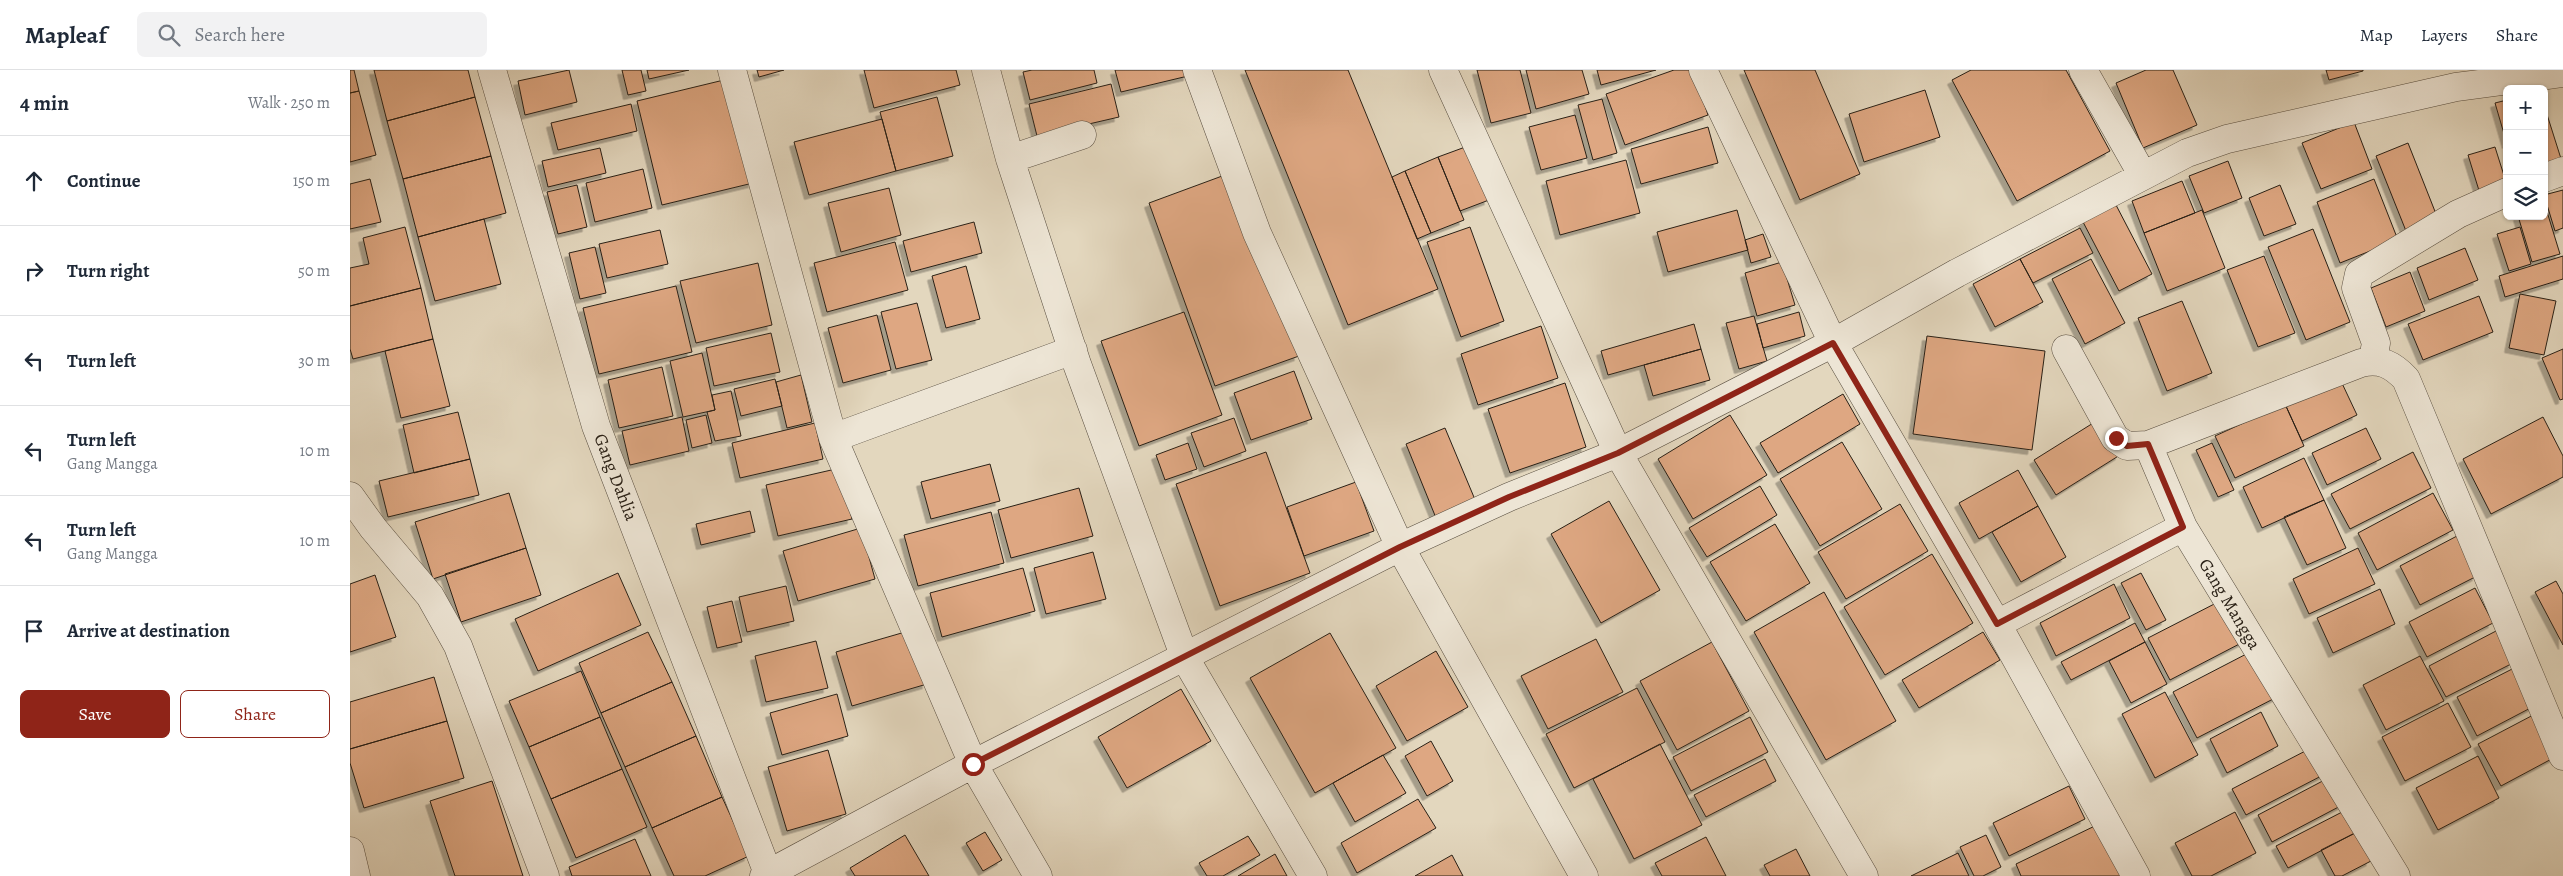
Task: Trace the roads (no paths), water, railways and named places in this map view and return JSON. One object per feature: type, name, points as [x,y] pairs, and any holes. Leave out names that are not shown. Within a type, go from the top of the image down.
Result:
[{"type":"street","name":"Gang Dahlia","points":[[492,70],[596,426],[767,875]]},
{"type":"street","points":[[732,70],[833,438],[973,764],[1038,876]]},
{"type":"street","points":[[986,70],[1010,160],[1073,350],[1185,658],[1313,876]]},
{"type":"street","points":[[1198,70],[1257,233],[1400,547],[1584,876]]},
{"type":"street","points":[[1443,70],[1618,453],[1864,876]]},
{"type":"street","points":[[1703,70],[1833,343],[1997,624],[2136,876]]},
{"type":"street","points":[[2083,70],[2142,174]]},
{"type":"street","points":[[767,875],[973,764],[1185,658],[1400,547],[1509,497],[1618,453],[1833,343],[2142,174],[2187,153],[2227,139],[2454,78],[2563,73]]},
{"type":"street","points":[[1010,160],[1082,135]]},
{"type":"street","points":[[2548,177],[2563,171]]},
{"type":"street","points":[[2373,360],[2376,343],[2356,288],[2359,274],[2458,214],[2503,194]]},
{"type":"street","points":[[2066,349],[2116,438],[2127,446],[2148,444],[2373,360],[2393,366],[2406,379],[2563,756]]},
{"type":"street","points":[[833,438],[1073,350]]},
{"type":"street","name":"Gang Mangga","points":[[2148,444],[2183,527],[2396,876]]},
{"type":"street","points":[[350,496],[373,528],[430,596],[458,646],[545,876]]},
{"type":"street","points":[[1997,624],[2183,527]]},
{"type":"street","points":[[350,851],[356,876]]}]
